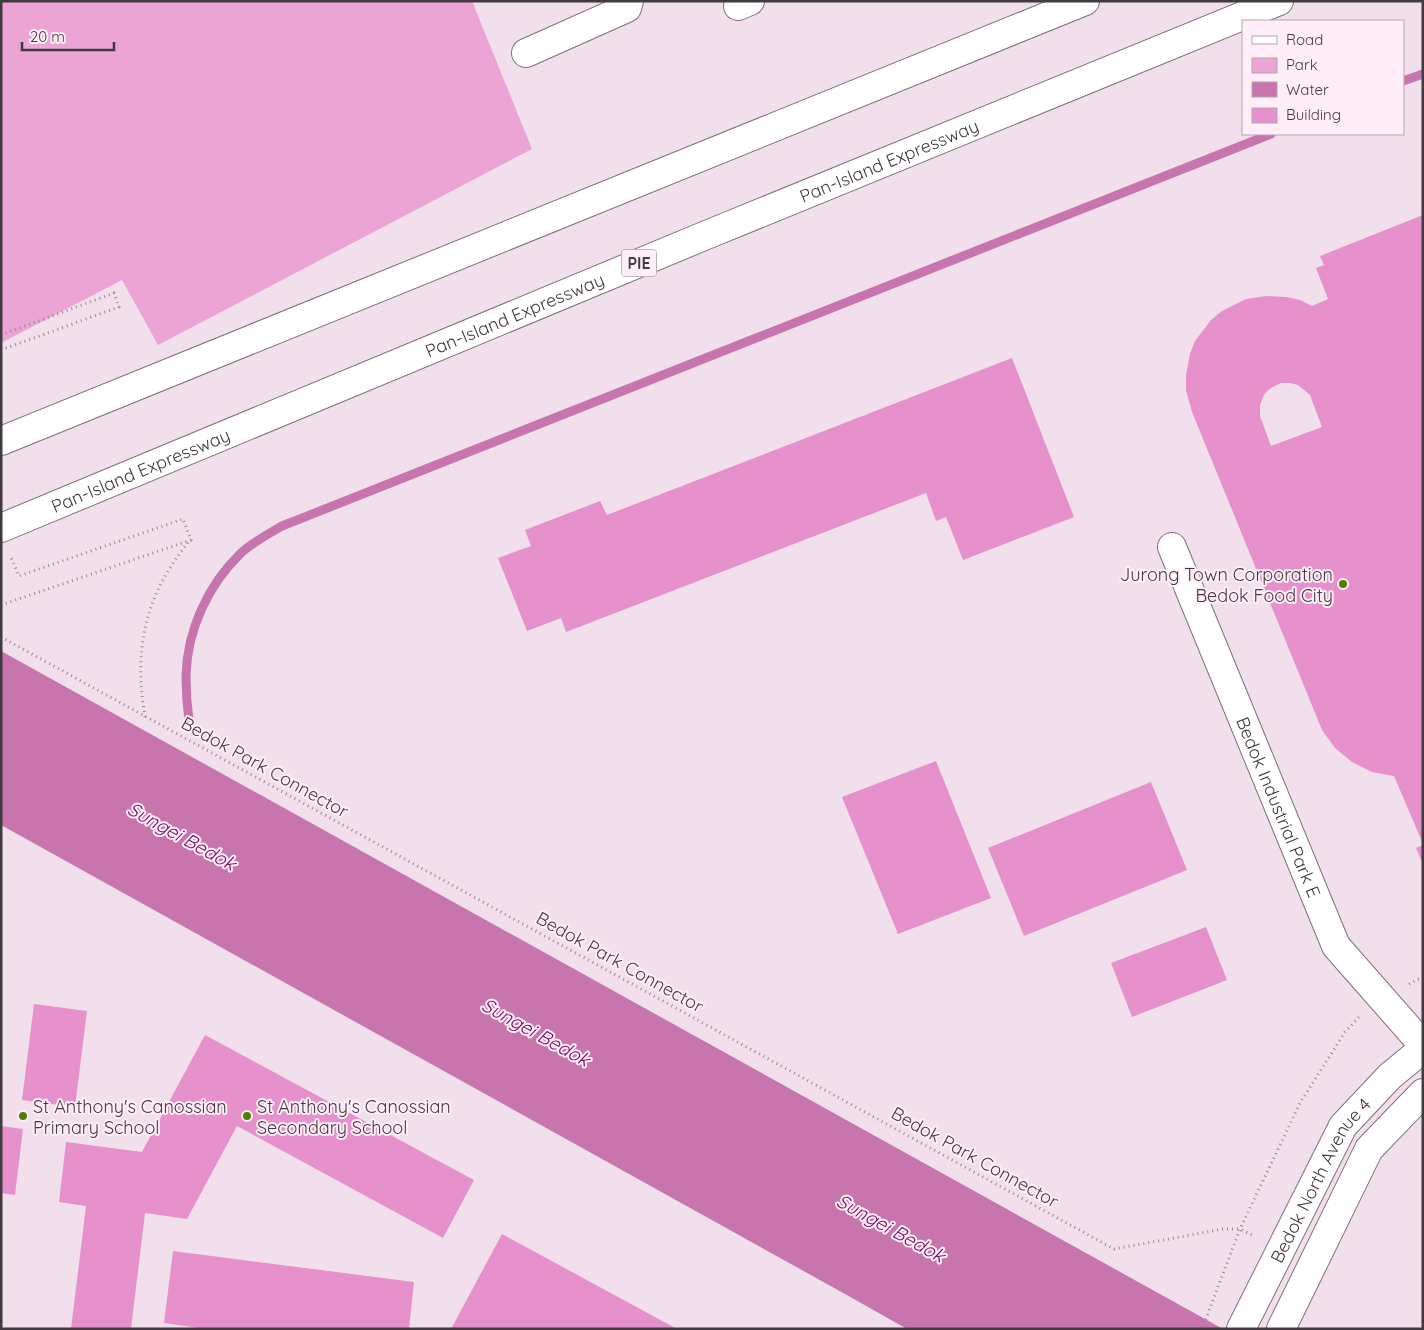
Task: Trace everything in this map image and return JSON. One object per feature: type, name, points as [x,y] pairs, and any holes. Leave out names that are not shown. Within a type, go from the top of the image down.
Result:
[{"type":"main road","points":[[526,53],[627,8],[629,1]]},
{"type":"main road","points":[[1,441],[1085,1]]},
{"type":"main road","name":"Pan-Island Expressway","points":[[1,528],[1278,1]]},
{"type":"main road","name":"Bedok Industrial Park E","points":[[1172,547],[1336,946],[1423,1045]]},
{"type":"main road","name":"Bedok North Avenue 4","points":[[1243,1325],[1343,1126],[1390,1076],[1423,1049]]},
{"type":"main road","name":"Bedok North Avenue 4","points":[[1281,1329],[1369,1149],[1423,1093]]},
{"type":"path","points":[[1,335],[114,293],[119,307],[1,350]]},
{"type":"path","points":[[18,576],[184,519],[191,540]]},
{"type":"path","points":[[1,605],[191,540]]},
{"type":"path","points":[[145,717],[141,669],[142,645],[147,620],[154,598],[164,577],[191,540]]},
{"type":"path","name":"Bedok Park Connector","points":[[1,637],[1114,1249],[1223,1229],[1240,1229]]},
{"type":"path","points":[[1202,1329],[1240,1229],[1305,1095],[1345,1032],[1357,1018],[1382,999]]},
{"type":"green space","points":[[1,1],[472,1],[532,149],[158,345],[122,280],[1,343]]},
{"type":"water","name":"Sungei Bedok","points":[[1,651],[1223,1329],[907,1329],[1,825]]},
{"type":"building","name":"Jurong Town Corporation Bedok Food City","points":[[1423,215],[1423,844],[1394,776],[1372,772],[1352,762],[1335,748],[1322,730],[1192,412],[1186,390],[1186,375],[1190,354],[1195,341],[1211,320],[1222,311],[1246,299],[1266,296],[1287,297],[1300,300],[1312,306],[1328,299],[1316,268],[1324,265],[1320,256]],"holes":[[[1281,383],[1298,385],[1310,395],[1322,427],[1271,446],[1260,416],[1260,405],[1266,392],[1271,388]]]},
{"type":"building","points":[[1012,358],[1074,517],[963,560],[946,517],[936,521],[926,493],[566,632],[561,618],[527,631],[498,558],[531,546],[525,530],[600,501],[607,515]]},
{"type":"building","points":[[936,761],[991,898],[898,934],[842,797]]},
{"type":"building","points":[[1151,782],[1187,870],[1024,936],[988,848]]},
{"type":"building","points":[[1423,845],[1423,864],[1416,848]]},
{"type":"building","points":[[1206,927],[1227,980],[1132,1017],[1111,963]]},
{"type":"building","points":[[34,1004],[87,1011],[75,1107],[22,1100]]},
{"type":"building","points":[[205,1035],[474,1180],[443,1238],[237,1126],[187,1219],[145,1213],[131,1329],[71,1329],[86,1206],[59,1202],[66,1142],[142,1152]]},
{"type":"building","points":[[1,1126],[23,1129],[15,1195],[1,1193]]},
{"type":"building","points":[[502,1234],[677,1329],[451,1329]]},
{"type":"building","points":[[173,1251],[414,1282],[409,1329],[206,1329],[164,1323]]},
{"type":"waterway","points":[[1404,81],[1423,74]]},
{"type":"waterway","points":[[189,721],[186,687],[187,659],[195,625],[209,594],[241,553],[282,526],[1268,135]]},
{"type":"place","name":"Jurong Town Corporation Bedok Food City","points":[[1343,584]]},
{"type":"place","name":"St Anthony's Canossian Primary School","points":[[23,1116]]},
{"type":"place","name":"St Anthony's Canossian Secondary School","points":[[247,1116]]}]
